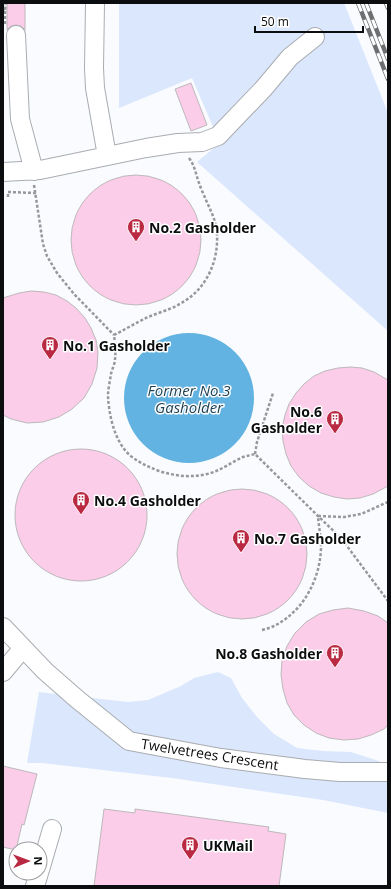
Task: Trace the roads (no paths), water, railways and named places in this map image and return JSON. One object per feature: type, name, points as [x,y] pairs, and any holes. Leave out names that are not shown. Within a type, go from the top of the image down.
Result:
[{"type":"street","points":[[95,3],[95,88],[107,156]]},
{"type":"street","points":[[16,35],[20,119],[32,171]]},
{"type":"street","points":[[3,172],[32,171],[146,148],[178,143],[202,142],[218,136],[264,88],[290,57],[314,37]]},
{"type":"street","name":"Twelvetrees Crescent","points":[[3,627],[45,671],[129,741],[221,758],[305,769],[340,772],[388,772]]},
{"type":"street","points":[[3,672],[24,648]]},
{"type":"street","points":[[48,843],[52,829]]},
{"type":"water","name":"Former No.3 Gasholder","points":[[189,333],[214,338],[235,352],[249,373],[254,398],[249,423],[235,444],[214,458],[189,463],[164,458],[143,444],[129,423],[124,398],[129,373],[143,352],[164,338]]},
{"type":"railway","points":[[358,3],[388,79]]},
{"type":"railway","points":[[366,3],[388,59]]},
{"type":"railway","points":[[386,3],[388,8]]},
{"type":"place","name":"No.2 Gasholder","points":[[136,242]]},
{"type":"place","name":"No.1 Gasholder","points":[[50,360]]},
{"type":"place","name":"No.6 Gasholder","points":[[335,434]]},
{"type":"place","name":"No.4 Gasholder","points":[[81,515]]},
{"type":"place","name":"No.7 Gasholder","points":[[241,553]]},
{"type":"place","name":"No.8 Gasholder","points":[[335,668]]},
{"type":"place","name":"UKMail","points":[[190,860]]}]
